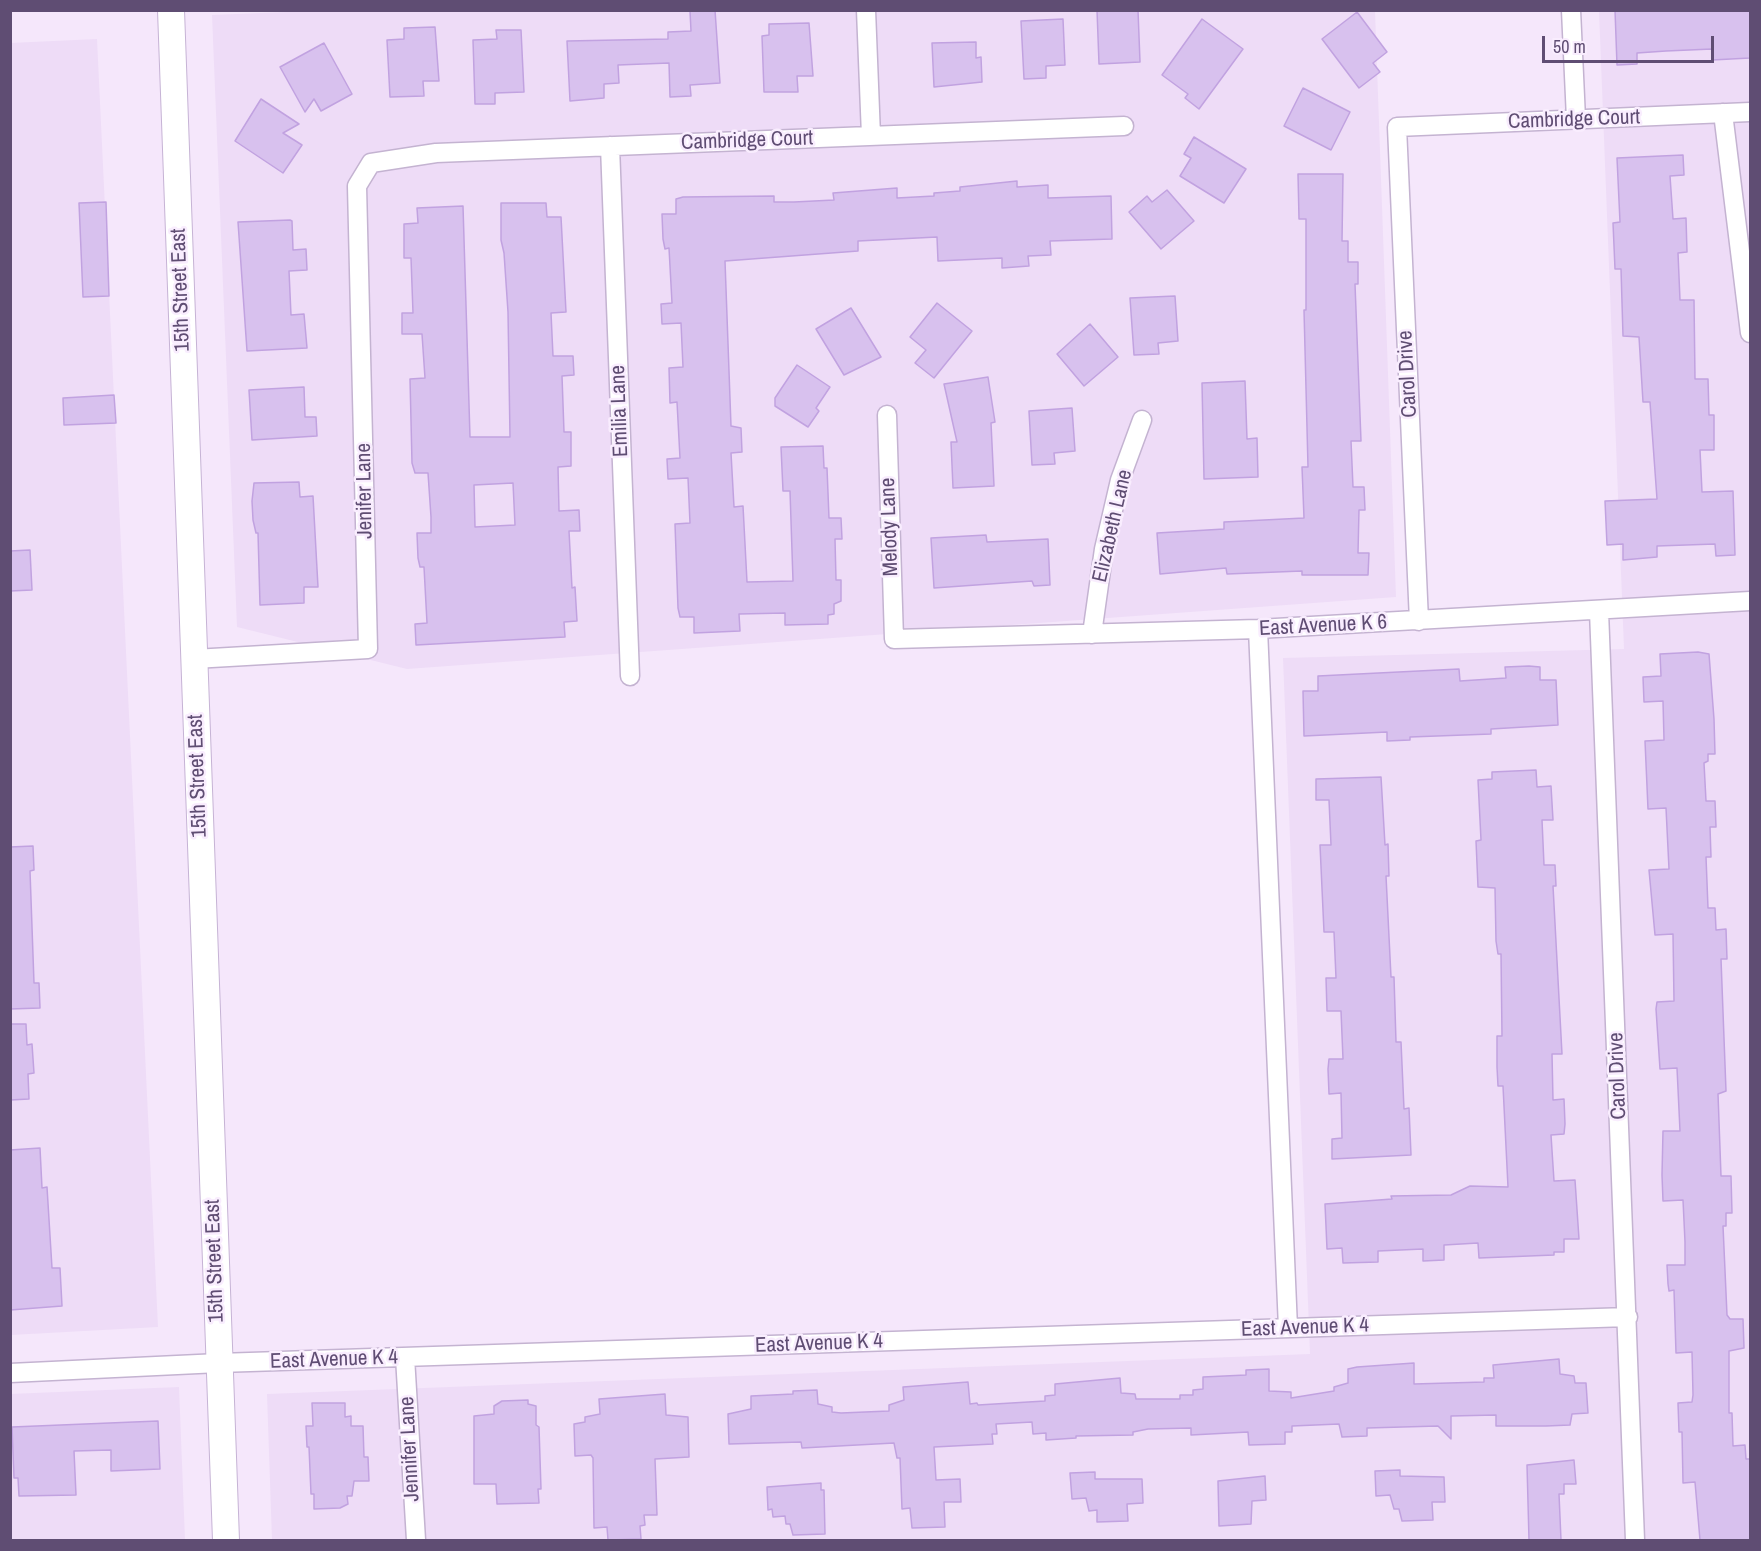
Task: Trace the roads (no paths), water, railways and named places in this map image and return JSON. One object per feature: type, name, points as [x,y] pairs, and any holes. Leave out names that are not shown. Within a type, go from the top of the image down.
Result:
[{"type":"street","name":"15th Street East","points":[[171,10],[226,1540]]},
{"type":"street","points":[[866,10],[871,136]]},
{"type":"street","points":[[1571,10],[1576,119]]},
{"type":"street","name":"Cambridge Court","points":[[1397,127],[1750,112]]},
{"type":"street","points":[[1723,113],[1750,333]]},
{"type":"street","name":"Cambridge Court","points":[[371,163],[436,153],[1124,126]]},
{"type":"street","name":"Carol Drive","points":[[1397,127],[1419,621]]},
{"type":"street","name":"Emilia Lane","points":[[610,146],[630,676]]},
{"type":"street","name":"Jenifer Lane","points":[[194,659],[368,649],[357,186],[371,163]]},
{"type":"street","name":"Melody Lane","points":[[886,415],[894,639]]},
{"type":"street","name":"Elizabeth Lane","points":[[1092,634],[1104,549],[1120,480],[1142,420]]},
{"type":"street","name":"East Avenue K 6","points":[[894,639],[1258,629],[1750,601]]},
{"type":"street","name":"Carol Drive","points":[[1599,611],[1635,1540]]},
{"type":"street","points":[[1258,629],[1288,1328]]},
{"type":"street","name":"East Avenue K 4","points":[[10,1373],[405,1357],[1628,1317]]},
{"type":"street","name":"Jennifer Lane","points":[[405,1357],[416,1540]]}]
